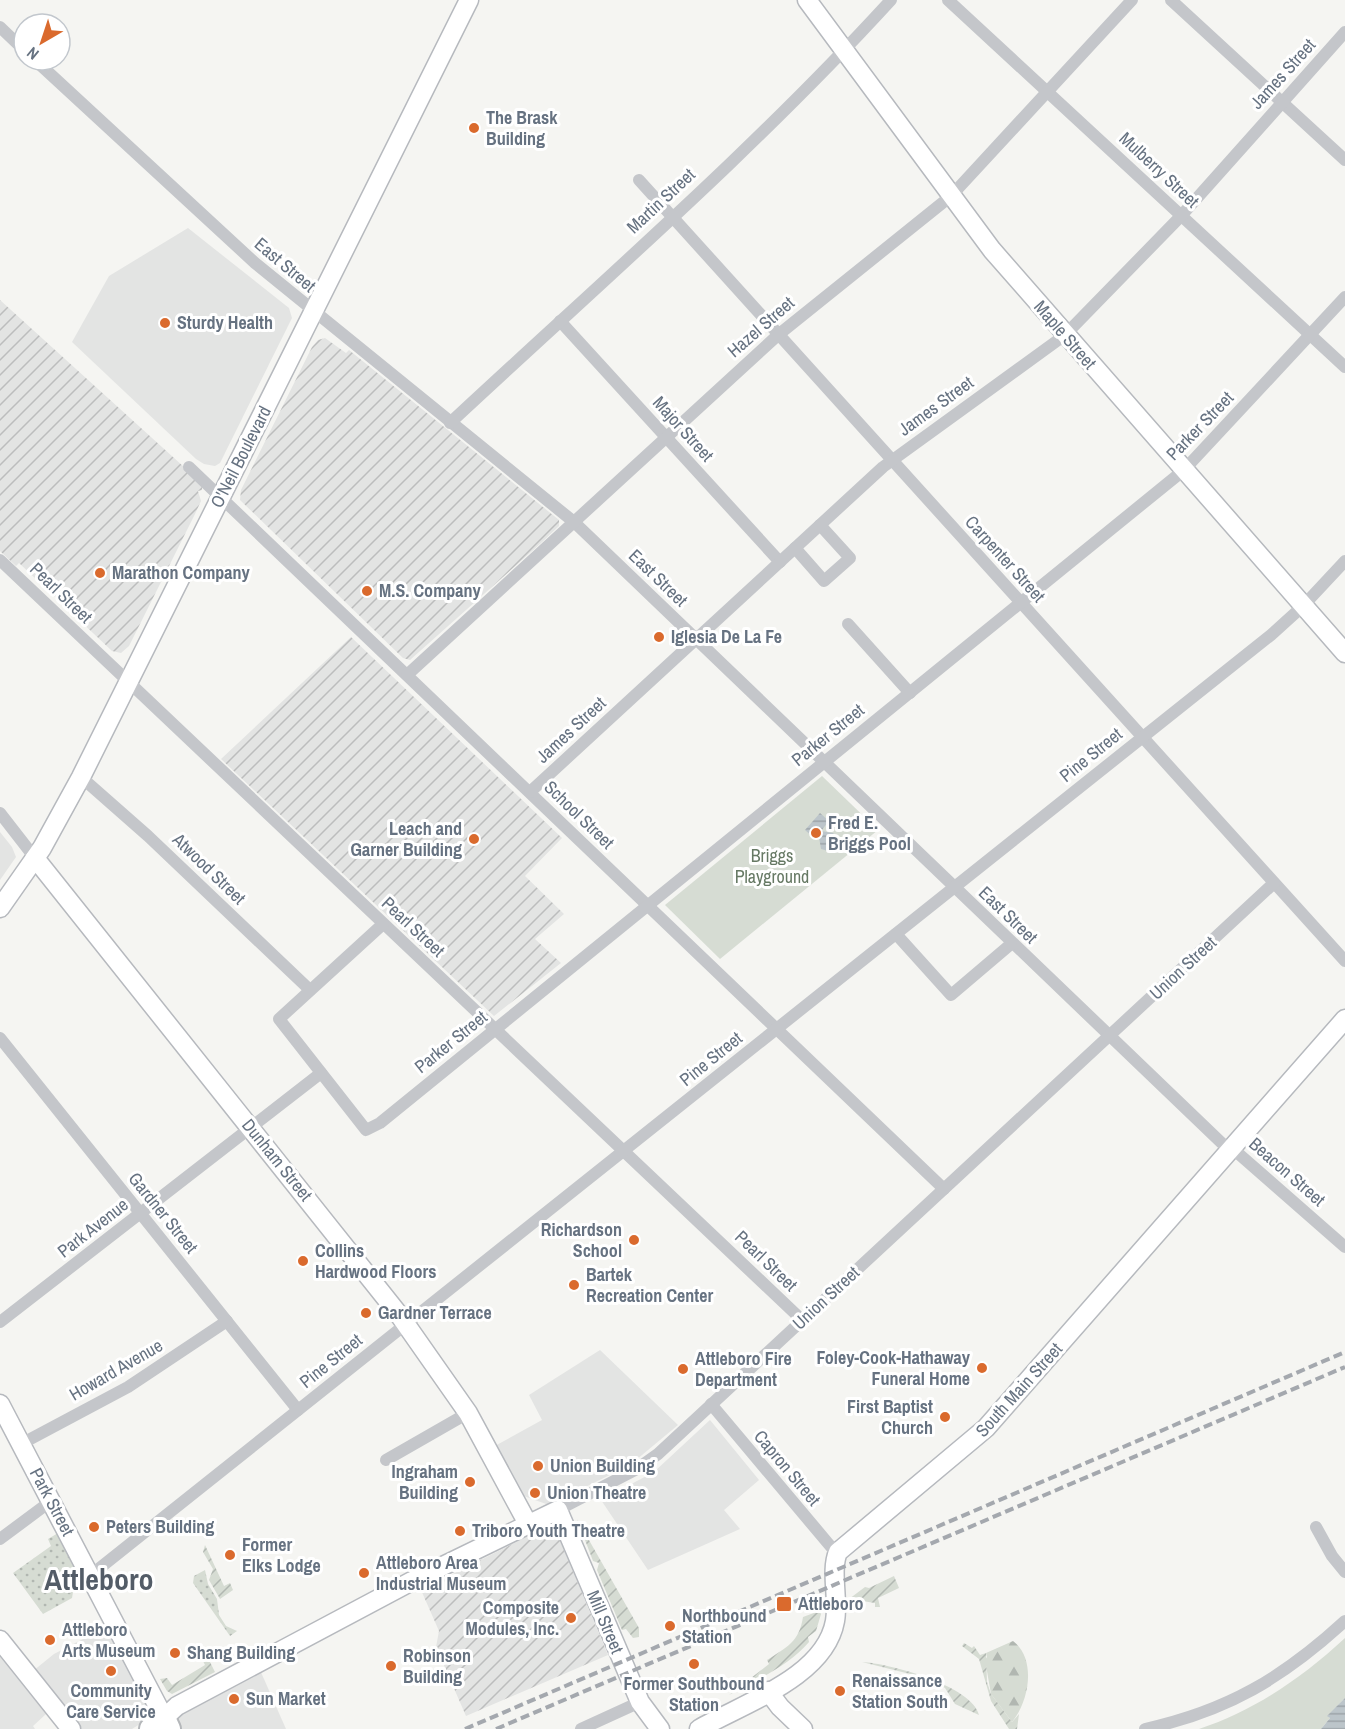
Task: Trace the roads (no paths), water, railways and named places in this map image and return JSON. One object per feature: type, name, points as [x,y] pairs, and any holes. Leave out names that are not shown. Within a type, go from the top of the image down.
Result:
[{"type":"main road","name":"O'Neil Boulevard","points":[[0,908],[35,858],[81,777],[469,0]]},
{"type":"main road","name":"Maple Street","points":[[807,0],[992,250],[1345,653]]},
{"type":"main road","name":"Dunham Street","points":[[35,858],[406,1324],[468,1413],[528,1524]]},
{"type":"main road","name":"South Main Street","points":[[837,1554],[980,1435],[1345,1019]]},
{"type":"main road","name":"Park Street","points":[[0,1404],[91,1575],[161,1725]]},
{"type":"main road","name":"Union Street","points":[[161,1725],[177,1706],[412,1581],[558,1510]]},
{"type":"main road","name":"Mill Street","points":[[558,1510],[640,1702],[660,1729]]},
{"type":"main road","points":[[699,1729],[809,1667],[827,1644],[837,1613],[837,1554]]},
{"type":"main road","points":[[0,1640],[71,1729]]},
{"type":"main road","points":[[768,1691],[780,1707],[803,1729]]},
{"type":"street","name":"Martin Street","points":[[450,423],[671,218],[844,51],[891,0]]},
{"type":"street","name":"Mulberry Street","points":[[948,0],[1345,367]]},
{"type":"street","name":"Hazel Street","points":[[407,675],[778,335],[951,196],[1132,0]]},
{"type":"street","points":[[1171,0],[1345,160]]},
{"type":"street","points":[[0,27],[12,38]]},
{"type":"street","name":"James Street","points":[[530,792],[891,460],[1065,335],[1181,216],[1281,101],[1345,32]]},
{"type":"street","name":"East Street","points":[[48,72],[205,219],[313,312],[574,522],[1011,944],[1231,1150]]},
{"type":"street","name":"Carpenter Street","points":[[639,180],[1345,961]]},
{"type":"street","name":"Parker Street","points":[[321,1073],[366,1130],[380,1123],[1184,470],[1345,297]]},
{"type":"street","name":"Major Street","points":[[560,321],[780,562]]},
{"type":"street","name":"School Street","points":[[189,467],[944,1189]]},
{"type":"street","points":[[795,548],[824,581],[849,558],[820,525]]},
{"type":"street","name":"Pearl Street","points":[[0,560],[802,1320]]},
{"type":"street","name":"Pine Street","points":[[91,1575],[1142,737],[1303,606],[1345,561]]},
{"type":"street","points":[[848,624],[910,693]]},
{"type":"street","name":"Atwood Street","points":[[81,777],[148,836],[310,990]]},
{"type":"street","name":"Dunham Street","points":[[0,813],[35,858]]},
{"type":"street","name":"Union Street","points":[[558,1510],[648,1462],[1275,883]]},
{"type":"street","points":[[321,1073],[279,1019],[383,924]]},
{"type":"street","points":[[896,933],[951,995],[1011,944]]},
{"type":"street","name":"Gardner Street","points":[[0,1038],[298,1410]]},
{"type":"street","name":"Park Avenue","points":[[0,1322],[321,1073]]},
{"type":"street","name":"Beacon Street","points":[[1231,1150],[1345,1247]]},
{"type":"street","name":"Howard Avenue","points":[[21,1444],[133,1384],[226,1321]]},
{"type":"street","name":"Capron Street","points":[[711,1404],[837,1554]]},
{"type":"street","points":[[386,1460],[468,1413]]},
{"type":"street","points":[[0,1539],[51,1502]]},
{"type":"street","points":[[1316,1527],[1329,1552],[1345,1572]]},
{"type":"street","points":[[1145,1729],[1196,1716],[1258,1688],[1308,1655],[1345,1622]]},
{"type":"street","points":[[581,1729],[640,1702]]},
{"type":"railway","points":[[465,1729],[1345,1352]]},
{"type":"railway","points":[[496,1729],[1345,1367]]},
{"type":"place","name":"The Brask Building","points":[[474,128]]},
{"type":"place","name":"Sturdy Health","points":[[165,323]]},
{"type":"place","name":"Marathon Company","points":[[100,573]]},
{"type":"place","name":"M.S. Company","points":[[367,591]]},
{"type":"place","name":"Iglesia De La Fe","points":[[659,637]]},
{"type":"place","name":"Fred E. Briggs Pool","points":[[816,833]]},
{"type":"place","name":"Leach and Garner Building","points":[[474,839]]},
{"type":"place","name":"Richardson School","points":[[634,1240]]},
{"type":"place","name":"Collins Hardwood Floors","points":[[303,1261]]},
{"type":"place","name":"Bartek Recreation Center","points":[[574,1285]]},
{"type":"place","name":"Gardner Terrace","points":[[366,1313]]},
{"type":"place","name":"Foley-Cook-Hathaway Funeral Home","points":[[982,1368]]},
{"type":"place","name":"Attleboro Fire Department","points":[[683,1369]]},
{"type":"place","name":"First Baptist Church","points":[[945,1417]]},
{"type":"place","name":"Union Building","points":[[538,1466]]},
{"type":"place","name":"Ingraham Building","points":[[470,1482]]},
{"type":"place","name":"Union Theatre","points":[[535,1493]]},
{"type":"place","name":"Peters Building","points":[[94,1527]]},
{"type":"place","name":"Triboro Youth Theatre","points":[[460,1531]]},
{"type":"place","name":"Former Elks Lodge","points":[[230,1555]]},
{"type":"place","name":"Attleboro Area Industrial Museum","points":[[364,1573]]},
{"type":"place","name":"Attleboro","points":[[784,1604]]},
{"type":"place","name":"Composite Modules, Inc.","points":[[571,1618]]},
{"type":"place","name":"Northbound Station","points":[[670,1626]]},
{"type":"place","name":"Attleboro Arts Museum","points":[[50,1640]]},
{"type":"place","name":"Shang Building","points":[[175,1653]]},
{"type":"place","name":"Former Southbound Station","points":[[694,1664]]},
{"type":"place","name":"Robinson Building","points":[[391,1666]]},
{"type":"place","name":"Community Care Service","points":[[111,1671]]},
{"type":"place","name":"Renaissance Station South","points":[[840,1691]]},
{"type":"place","name":"Sun Market","points":[[234,1699]]},
{"type":"district","name":"Attleboro","points":[[99,1580]]},
{"type":"park label","name":"Briggs Playground","points":[[772,866]]}]
